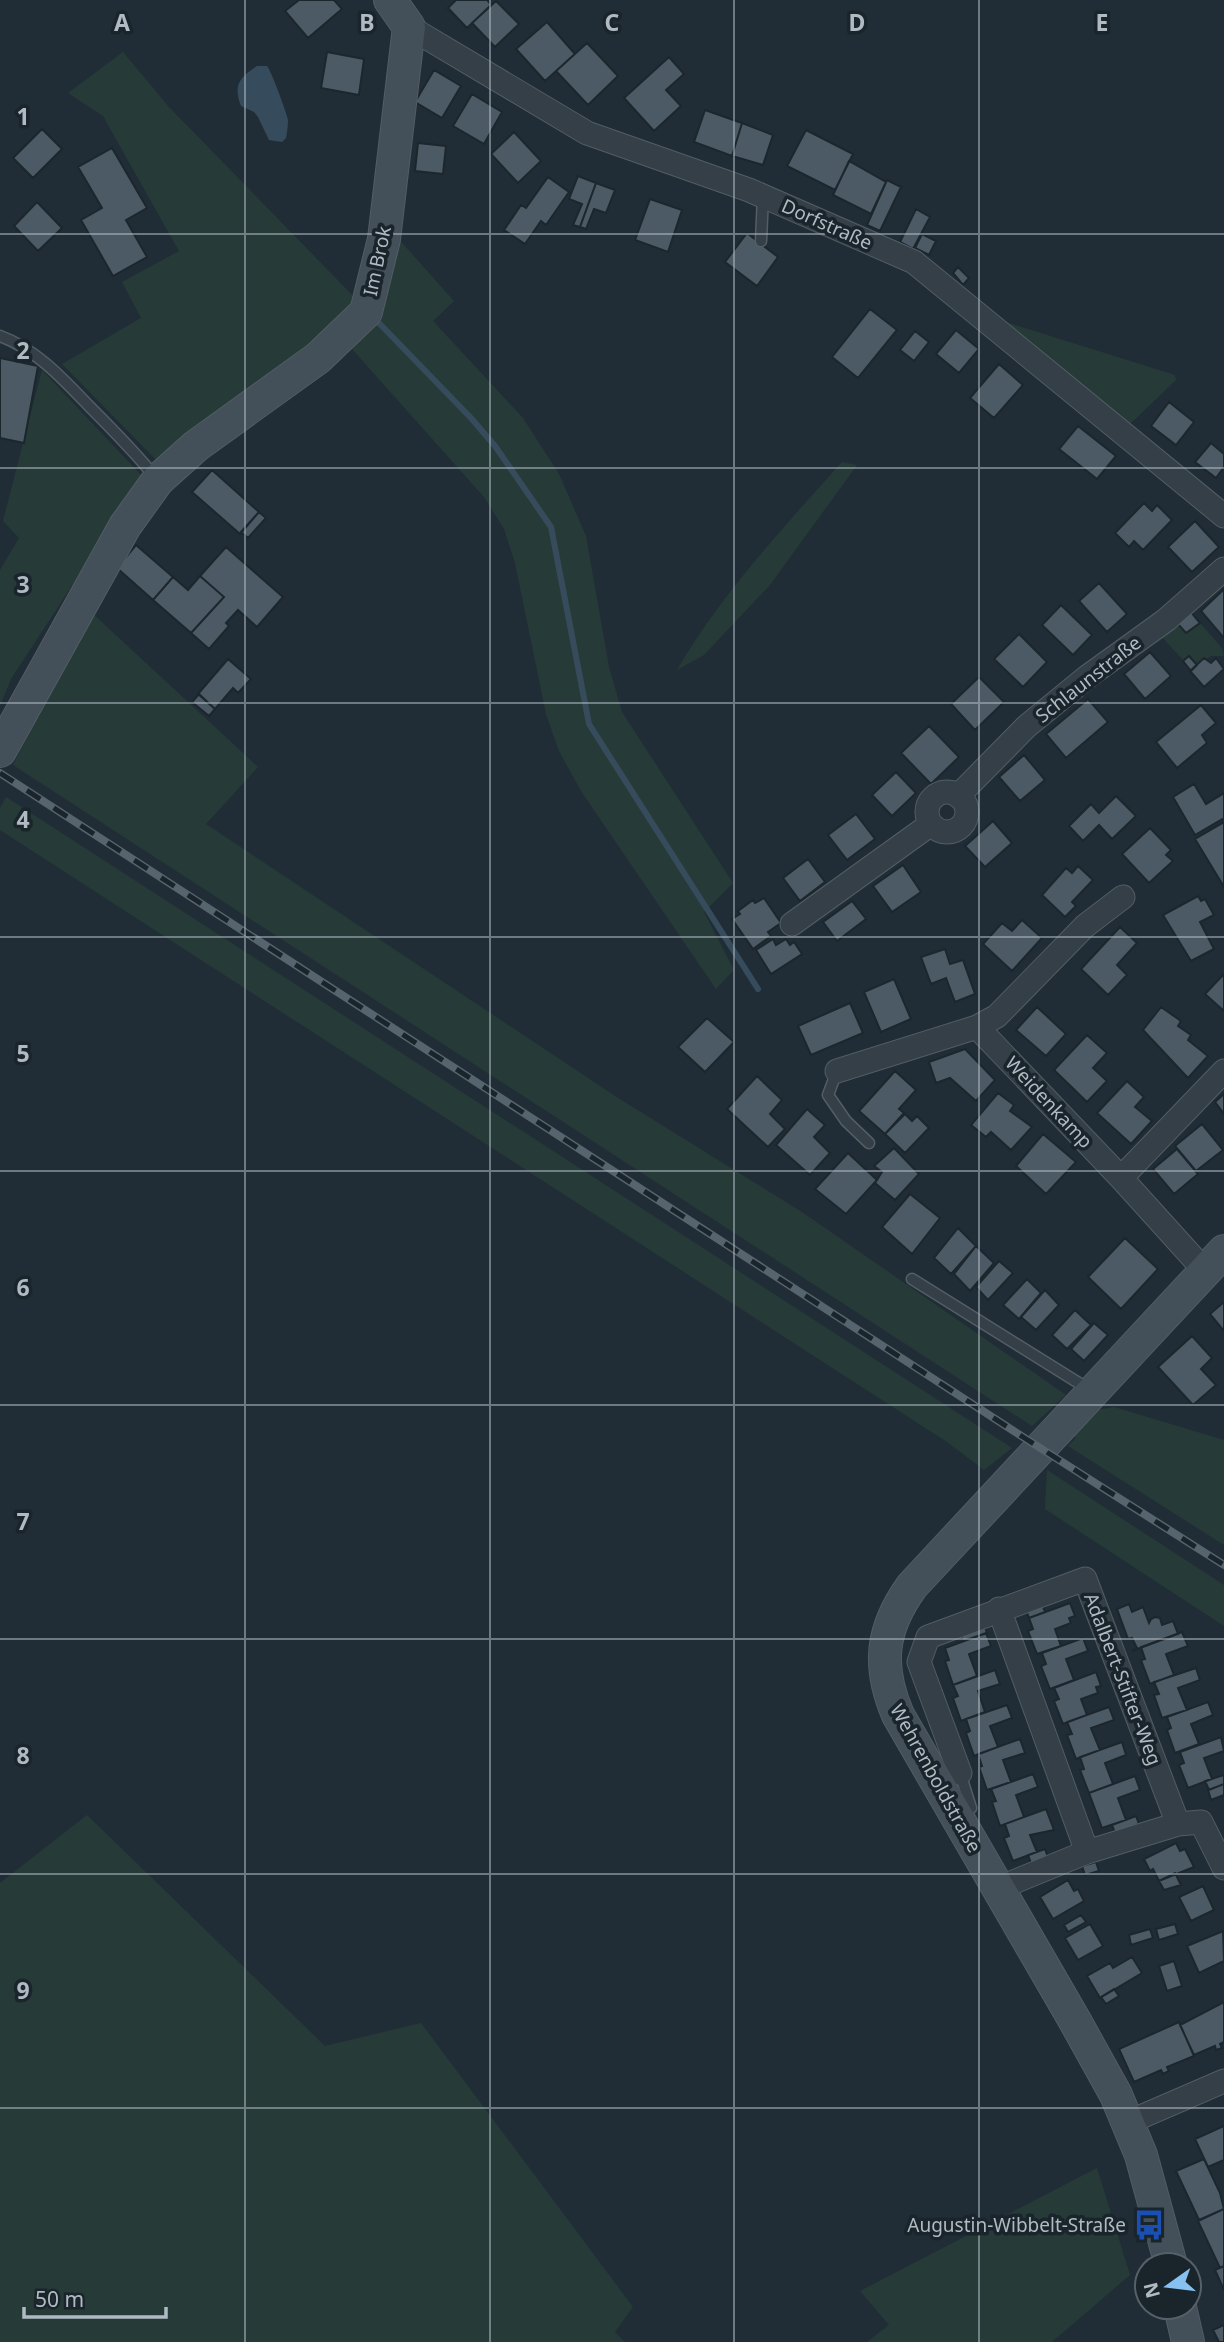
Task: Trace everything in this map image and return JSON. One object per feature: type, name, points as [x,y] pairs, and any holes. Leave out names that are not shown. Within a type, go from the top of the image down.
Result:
[{"type":"street","name":"Dorfstraße","points":[[390,0],[409,27],[587,133],[763,196],[914,262],[1224,516]]},
{"type":"street","name":"Im Brok","points":[[0,751],[125,526],[158,480],[196,446],[318,358],[366,312],[384,239],[409,27]]},
{"type":"street","name":"Schlaunstraße","points":[[792,925],[931,824],[927,810],[933,798],[946,793],[958,796],[1027,726],[1087,677],[1166,620],[1224,569]]},
{"type":"street","points":[[837,1071],[977,1027],[997,1016],[1085,926],[1123,897]]},
{"type":"street","name":"Weidenkamp","points":[[977,1027],[1121,1178],[1215,1261]]},
{"type":"street","points":[[1121,1178],[1224,1071]]},
{"type":"street","name":"Wehrenboldstraße","points":[[1168,2251],[1152,2189],[1129,2122],[1092,2051],[908,1734],[891,1699],[885,1664],[888,1627],[899,1604],[912,1586],[1215,1261]]},
{"type":"street","name":"Adalbert-Stifter-Weg","points":[[960,1773],[919,1662],[928,1637],[1084,1579],[1178,1824]]},
{"type":"street","points":[[999,1609],[1087,1853]]},
{"type":"street","points":[[999,1888],[1087,1853],[1178,1824],[1201,1822],[1224,1868]]},
{"type":"street","points":[[1129,2122],[1224,2081]]},
{"type":"street","points":[[1183,2321],[1188,2342]]},
{"type":"lane","points":[[761,241],[763,196]]},
{"type":"lane","points":[[0,335],[19,344],[56,372],[127,444],[158,480]]},
{"type":"lane","points":[[837,1071],[828,1095],[846,1121],[869,1143]]},
{"type":"lane","points":[[912,1279],[1092,1391]]},
{"type":"lane","points":[[958,1819],[971,1808],[960,1773]]},
{"type":"green space","points":[[123,52],[169,107],[359,302],[312,350],[158,462],[62,364],[141,318],[122,282],[179,251],[103,116],[68,93]]},
{"type":"green space","points":[[396,236],[454,301],[433,321],[523,418],[559,474],[586,536],[609,667],[622,712],[733,883],[704,912],[734,970],[716,989],[581,791],[559,751],[546,714],[515,563],[504,529],[484,497],[352,349],[375,320]]},
{"type":"green space","points":[[999,320],[1175,375],[1176,380],[1127,427]]},
{"type":"green space","points":[[42,370],[143,477],[11,679],[0,706],[0,570],[19,538],[3,521]]},
{"type":"green space","points":[[842,462],[857,465],[770,585],[704,655],[677,670],[733,588]]},
{"type":"green space","points":[[91,612],[258,767],[206,824],[615,1096],[802,1212],[1066,1395],[1032,1426],[13,765]]},
{"type":"green space","points":[[1177,623],[1186,633],[1200,623],[1222,648],[1224,656],[1211,656],[1197,665],[1184,661],[1161,636]]},
{"type":"green space","points":[[6,797],[1012,1448],[984,1470],[947,1442],[0,830],[0,808]]},
{"type":"green space","points":[[1114,1407],[1224,1440],[1224,1545],[1068,1446],[1076,1438],[1072,1435],[1092,1411]]},
{"type":"green space","points":[[1047,1470],[1224,1585],[1224,1626],[1045,1509]]},
{"type":"green space","points":[[87,1815],[325,2046],[421,2023],[633,2307],[615,2332],[625,2342],[0,2342],[0,1883]]},
{"type":"green space","points":[[1097,2168],[1130,2275],[1052,2342],[867,2342],[889,2325],[860,2291]]},
{"type":"water","points":[[257,66],[267,66],[285,110],[288,127],[286,138],[282,142],[269,140],[254,112],[241,106],[239,83]]},
{"type":"building","points":[[299,0],[334,0],[342,9],[308,38],[285,11]]},
{"type":"building","points":[[456,0],[487,0],[491,5],[467,28],[448,8]]},
{"type":"building","points":[[496,1],[519,24],[495,47],[472,23]]},
{"type":"building","points":[[547,22],[575,54],[545,81],[516,49]]},
{"type":"building","points":[[587,43],[618,76],[588,105],[556,71]]},
{"type":"building","points":[[327,52],[364,59],[359,95],[321,88]]},
{"type":"building","points":[[669,57],[684,74],[666,90],[681,106],[654,131],[624,98]]},
{"type":"building","points":[[434,70],[461,86],[442,118],[415,102]]},
{"type":"building","points":[[472,94],[502,112],[484,144],[453,126]]},
{"type":"building","points":[[705,110],[742,123],[732,156],[694,142]]},
{"type":"building","points":[[742,123],[773,135],[763,165],[732,156]]},
{"type":"building","points":[[42,129],[62,149],[33,178],[13,158]]},
{"type":"building","points":[[806,130],[853,154],[835,190],[787,166]]},
{"type":"building","points":[[514,132],[541,161],[518,183],[491,154]]},
{"type":"building","points":[[418,143],[446,146],[443,174],[415,171]]},
{"type":"building","points":[[112,148],[147,208],[126,220],[147,257],[113,276],[81,220],[102,208],[78,167]]},
{"type":"building","points":[[849,161],[886,182],[871,214],[833,195]]},
{"type":"building","points":[[578,176],[596,183],[580,227],[573,225],[582,204],[569,199]]},
{"type":"building","points":[[548,177],[569,192],[546,225],[541,221],[525,244],[504,230],[521,205],[526,208]]},
{"type":"building","points":[[887,180],[901,187],[880,231],[867,225]]},
{"type":"building","points":[[596,183],[615,190],[606,213],[594,209],[586,229],[580,227]]},
{"type":"building","points":[[650,199],[682,210],[668,252],[635,240]]},
{"type":"building","points":[[37,202],[62,228],[38,251],[14,226]]},
{"type":"building","points":[[916,209],[930,217],[913,249],[900,242]]},
{"type":"building","points":[[747,233],[778,257],[757,286],[725,262]]},
{"type":"building","points":[[922,234],[936,241],[929,255],[915,248]]},
{"type":"building","points":[[958,267],[969,278],[963,285],[953,273]]},
{"type":"building","points":[[870,309],[897,330],[858,378],[832,357]]},
{"type":"building","points":[[956,330],[979,349],[959,373],[936,354]]},
{"type":"building","points":[[915,331],[929,342],[914,361],[900,350]]},
{"type":"building","points":[[0,358],[38,366],[24,443],[0,438]]},
{"type":"building","points":[[999,364],[1023,385],[994,418],[970,398]]},
{"type":"building","points":[[1169,402],[1194,422],[1176,445],[1151,426]]},
{"type":"building","points":[[1078,426],[1116,456],[1097,479],[1059,449]]},
{"type":"building","points":[[1211,443],[1224,454],[1224,467],[1216,478],[1195,462]]},
{"type":"building","points":[[212,470],[259,512],[240,534],[192,492]]},
{"type":"building","points":[[1144,503],[1152,511],[1157,505],[1172,520],[1143,550],[1134,541],[1129,547],[1115,533]]},
{"type":"building","points":[[259,512],[266,518],[248,538],[241,532]]},
{"type":"building","points":[[1195,521],[1219,547],[1192,572],[1168,547]]},
{"type":"building","points":[[136,545],[173,577],[153,600],[117,568]]},
{"type":"building","points":[[226,547],[283,597],[257,627],[238,610],[226,623],[229,626],[209,649],[191,633],[224,597],[200,576]]},
{"type":"building","points":[[200,576],[224,597],[191,633],[153,600],[173,577],[188,590]]},
{"type":"building","points":[[1099,583],[1127,614],[1107,632],[1079,601]]},
{"type":"building","points":[[1224,589],[1224,638],[1201,611]]},
{"type":"building","points":[[1061,605],[1092,635],[1073,655],[1042,625]]},
{"type":"building","points":[[1191,612],[1200,623],[1186,633],[1177,623]]},
{"type":"building","points":[[1019,634],[1047,662],[1023,687],[994,659]]},
{"type":"building","points":[[1150,652],[1171,676],[1145,699],[1124,674]]},
{"type":"building","points":[[1189,656],[1197,665],[1191,671],[1183,661]]},
{"type":"building","points":[[1204,658],[1211,663],[1216,658],[1224,669],[1204,687],[1190,671]]},
{"type":"building","points":[[228,659],[251,679],[238,693],[233,688],[215,709],[198,694]]},
{"type":"building","points":[[979,677],[1004,702],[975,730],[951,704]]},
{"type":"building","points":[[199,694],[215,709],[209,716],[192,702]]},
{"type":"building","points":[[1088,699],[1108,722],[1066,758],[1046,734]]},
{"type":"building","points":[[1201,705],[1216,723],[1202,735],[1207,743],[1177,768],[1156,742]]},
{"type":"building","points":[[929,726],[959,757],[931,784],[901,753]]},
{"type":"building","points":[[1024,755],[1045,780],[1020,801],[999,777]]},
{"type":"building","points":[[896,772],[916,793],[892,816],[872,795]]},
{"type":"building","points":[[1194,784],[1206,804],[1224,793],[1224,818],[1195,835],[1173,797]]},
{"type":"building","points":[[1116,796],[1136,816],[1112,839],[1099,825],[1083,841],[1069,826],[1091,804],[1099,813]]},
{"type":"building","points":[[856,814],[875,839],[847,860],[828,835]]},
{"type":"building","points":[[993,821],[1012,843],[985,867],[965,846]]},
{"type":"building","points":[[1224,822],[1224,887],[1195,839]]},
{"type":"building","points":[[1150,828],[1171,850],[1166,855],[1173,861],[1149,883],[1122,854]]},
{"type":"building","points":[[808,859],[825,882],[800,901],[783,878]]},
{"type":"building","points":[[903,865],[921,892],[892,912],[873,886]]},
{"type":"building","points":[[1078,866],[1093,880],[1072,902],[1076,906],[1065,917],[1042,895],[1066,868],[1072,873]]},
{"type":"building","points":[[1198,896],[1201,901],[1205,899],[1214,915],[1200,922],[1214,949],[1191,961],[1163,915]]},
{"type":"building","points":[[764,898],[781,923],[768,932],[771,936],[753,949],[732,919],[753,900],[755,903]]},
{"type":"building","points":[[852,901],[866,919],[837,941],[823,922]]},
{"type":"building","points":[[1022,920],[1042,938],[1012,971],[983,944],[1002,923],[1012,931]]},
{"type":"building","points":[[1120,927],[1137,943],[1117,965],[1127,975],[1108,995],[1081,969]]},
{"type":"building","points":[[773,939],[776,945],[786,939],[790,945],[794,942],[802,954],[771,974],[756,950]]},
{"type":"building","points":[[945,949],[950,964],[963,960],[975,994],[955,1002],[946,978],[931,984],[921,957]]},
{"type":"building","points":[[1224,974],[1224,1011],[1205,994]]},
{"type":"building","points":[[894,979],[911,1019],[881,1032],[864,992]]},
{"type":"building","points":[[850,1003],[863,1033],[811,1055],[798,1026]]},
{"type":"building","points":[[1037,1007],[1066,1034],[1046,1056],[1016,1030]]},
{"type":"building","points":[[1161,1007],[1181,1021],[1178,1026],[1191,1035],[1188,1040],[1208,1056],[1188,1078],[1143,1030]]},
{"type":"building","points":[[707,1018],[734,1042],[705,1072],[678,1047]]},
{"type":"building","points":[[1087,1035],[1107,1053],[1093,1068],[1107,1081],[1087,1102],[1054,1070]]},
{"type":"building","points":[[965,1049],[995,1080],[976,1101],[950,1078],[936,1083],[929,1062]]},
{"type":"building","points":[[895,1071],[916,1090],[899,1109],[904,1113],[885,1134],[859,1111]]},
{"type":"building","points":[[757,1076],[782,1100],[770,1114],[785,1129],[768,1147],[727,1109]]},
{"type":"building","points":[[1127,1081],[1144,1097],[1135,1107],[1152,1121],[1131,1144],[1097,1113]]},
{"type":"building","points":[[998,1093],[1014,1105],[1010,1111],[1032,1127],[1011,1150],[991,1132],[986,1137],[971,1125]]},
{"type":"building","points":[[1224,1094],[1224,1114],[1215,1102]]},
{"type":"building","points":[[807,1109],[825,1125],[814,1137],[830,1153],[810,1175],[776,1145]]},
{"type":"building","points":[[905,1114],[912,1121],[917,1116],[929,1128],[905,1153],[885,1134]]},
{"type":"building","points":[[1202,1124],[1223,1150],[1196,1171],[1175,1146]]},
{"type":"building","points":[[1043,1134],[1076,1162],[1046,1194],[1016,1166]]},
{"type":"building","points":[[894,1148],[919,1174],[895,1200],[875,1183],[882,1172],[874,1166]]},
{"type":"building","points":[[1177,1149],[1198,1174],[1174,1194],[1153,1169]]},
{"type":"building","points":[[848,1153],[877,1180],[846,1214],[815,1189]]},
{"type":"building","points":[[910,1194],[940,1218],[912,1254],[882,1227]]},
{"type":"building","points":[[958,1228],[976,1246],[951,1274],[934,1258]]},
{"type":"building","points":[[1125,1238],[1158,1269],[1121,1309],[1088,1277]]},
{"type":"building","points":[[976,1246],[994,1263],[970,1291],[954,1274]]},
{"type":"building","points":[[999,1261],[1013,1273],[988,1300],[976,1287]]},
{"type":"building","points":[[1027,1279],[1041,1293],[1019,1319],[1003,1305]]},
{"type":"building","points":[[1045,1290],[1059,1305],[1036,1330],[1021,1317]]},
{"type":"building","points":[[1224,1302],[1224,1331],[1210,1314]]},
{"type":"building","points":[[1075,1310],[1091,1325],[1067,1349],[1052,1335]]},
{"type":"building","points":[[1094,1323],[1108,1335],[1084,1361],[1071,1349]]},
{"type":"building","points":[[1192,1336],[1212,1358],[1201,1369],[1216,1385],[1193,1405],[1158,1367]]},
{"type":"building","points":[[1070,1603],[1075,1616],[1069,1618],[1071,1623],[1055,1629],[1061,1646],[1037,1654],[1028,1631],[1033,1629],[1029,1618]]},
{"type":"building","points":[[1042,1604],[1045,1612],[1029,1618],[1026,1610]]},
{"type":"building","points":[[1129,1604],[1132,1612],[1143,1607],[1149,1623],[1155,1617],[1160,1618],[1162,1625],[1173,1621],[1178,1634],[1132,1651],[1137,1648],[1132,1638],[1128,1639],[1117,1609]]},
{"type":"building","points":[[984,1624],[987,1633],[963,1641],[960,1633]]},
{"type":"building","points":[[1182,1632],[1188,1646],[1166,1654],[1174,1675],[1150,1684],[1141,1660],[1145,1659],[1141,1647]]},
{"type":"building","points":[[986,1633],[991,1646],[969,1654],[977,1676],[953,1685],[945,1661],[949,1660],[945,1648]]},
{"type":"building","points":[[1083,1638],[1088,1651],[1066,1659],[1074,1680],[1050,1689],[1041,1666],[1046,1664],[1042,1653]]},
{"type":"building","points":[[1196,1668],[1200,1680],[1178,1688],[1187,1710],[1162,1718],[1154,1695],[1159,1694],[1154,1682]]},
{"type":"building","points":[[995,1670],[1000,1684],[978,1691],[985,1712],[961,1721],[953,1698],[958,1696],[953,1685]]},
{"type":"building","points":[[1096,1672],[1101,1686],[1096,1687],[1098,1693],[1081,1699],[1087,1715],[1063,1724],[1054,1701],[1059,1699],[1054,1688]]},
{"type":"building","points":[[1208,1702],[1213,1715],[1191,1724],[1199,1744],[1175,1753],[1167,1730],[1171,1728],[1167,1717]]},
{"type":"building","points":[[1007,1705],[1012,1718],[990,1726],[998,1747],[974,1756],[966,1733],[970,1731],[966,1719]]},
{"type":"building","points":[[1109,1707],[1114,1720],[1091,1728],[1100,1750],[1076,1759],[1067,1735],[1072,1734],[1067,1722]]},
{"type":"building","points":[[1221,1737],[1224,1751],[1204,1758],[1212,1779],[1188,1788],[1179,1765],[1184,1763],[1180,1752]]},
{"type":"building","points":[[1020,1739],[1025,1753],[1003,1760],[1011,1782],[987,1790],[979,1767],[982,1766],[978,1754]]},
{"type":"building","points":[[1122,1742],[1126,1755],[1105,1763],[1113,1784],[1089,1793],[1080,1770],[1084,1769],[1080,1757]]},
{"type":"building","points":[[1033,1774],[1038,1787],[1016,1795],[1024,1817],[1000,1826],[992,1802],[996,1801],[991,1789]]},
{"type":"building","points":[[1224,1775],[1224,1784],[1209,1790],[1205,1781]]},
{"type":"building","points":[[1135,1776],[1140,1790],[1118,1798],[1126,1820],[1102,1828],[1089,1793]]},
{"type":"building","points":[[1224,1784],[1224,1795],[1211,1800],[1208,1790]]},
{"type":"building","points":[[1046,1809],[1054,1830],[1030,1835],[1037,1852],[1013,1861],[1004,1838],[1009,1836],[1005,1824]]},
{"type":"building","points":[[1136,1816],[1139,1824],[1115,1833],[1112,1825]]},
{"type":"building","points":[[1176,1843],[1180,1851],[1185,1849],[1194,1867],[1159,1881],[1144,1859]]},
{"type":"building","points":[[1045,1849],[1048,1857],[1031,1863],[1028,1855]]},
{"type":"building","points":[[1096,1862],[1099,1871],[1085,1875],[1082,1866]]},
{"type":"building","points":[[1175,1873],[1181,1885],[1164,1890],[1159,1881]]},
{"type":"building","points":[[1068,1880],[1074,1891],[1078,1889],[1084,1901],[1053,1919],[1040,1897]]},
{"type":"building","points":[[1203,1886],[1214,1910],[1191,1921],[1179,1897]]},
{"type":"building","points":[[1081,1915],[1086,1922],[1068,1932],[1064,1925]]},
{"type":"building","points":[[1090,1924],[1103,1946],[1078,1960],[1065,1938]]},
{"type":"building","points":[[1175,1924],[1178,1934],[1159,1940],[1156,1929]]},
{"type":"building","points":[[1150,1929],[1153,1938],[1131,1945],[1129,1935]]},
{"type":"building","points":[[1223,1931],[1224,1961],[1199,1973],[1187,1946]]},
{"type":"building","points":[[1132,1957],[1142,1973],[1100,1998],[1087,1976],[1110,1963],[1113,1968]]},
{"type":"building","points":[[1174,1961],[1182,1986],[1167,1991],[1159,1966]]},
{"type":"building","points":[[1114,1989],[1119,1996],[1106,2004],[1101,1997]]},
{"type":"building","points":[[1224,2002],[1224,2042],[1220,2044],[1222,2048],[1216,2050],[1215,2046],[1194,2055],[1180,2025]]},
{"type":"building","points":[[1179,2022],[1194,2056],[1167,2067],[1169,2071],[1163,2074],[1161,2070],[1134,2082],[1119,2049]]},
{"type":"building","points":[[1224,2126],[1224,2160],[1208,2167],[1195,2139]]},
{"type":"building","points":[[1204,2159],[1220,2193],[1224,2209],[1199,2220],[1176,2171]]},
{"type":"building","points":[[1224,2209],[1224,2266],[1220,2268],[1198,2221]]},
{"type":"building","points":[[1224,2266],[1224,2290],[1215,2270]]},
{"type":"building","points":[[1224,2325],[1224,2342],[1219,2342],[1213,2330]]},
{"type":"waterway","points":[[377,321],[495,446],[551,527],[589,724],[758,989]]},
{"type":"railway","points":[[0,773],[1224,1565]]},
{"type":"place","name":"Augustin-Wibbelt-Straße","points":[[1149,2225]]}]
